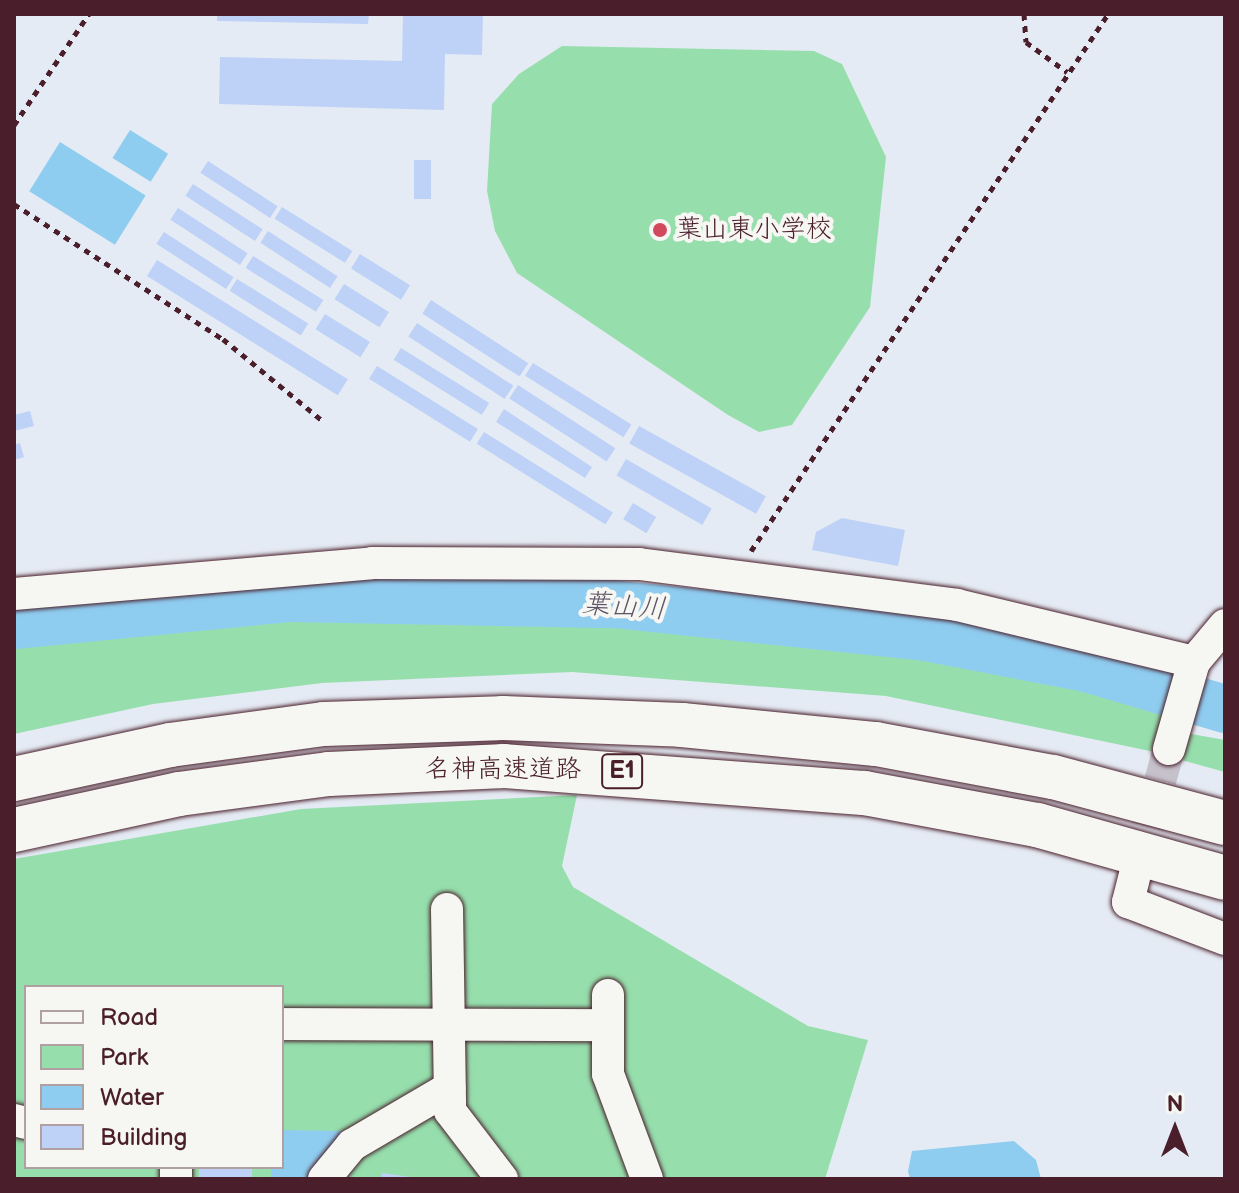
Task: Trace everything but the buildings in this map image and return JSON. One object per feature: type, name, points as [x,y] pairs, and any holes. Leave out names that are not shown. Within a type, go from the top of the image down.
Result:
[{"type":"highway","name":"名神高速道路","points":[[14,779],[170,745],[324,724],[548,720],[876,744],[1053,777],[1225,823]]},
{"type":"highway","name":"名神高速道路","points":[[14,830],[179,794],[329,774],[504,766],[864,793],[1037,825],[1225,878]]},
{"type":"lane","points":[[14,594],[430,561],[639,564],[745,575],[957,605],[1193,665]]},
{"type":"lane","points":[[1174,735],[1193,665],[1225,625]]},
{"type":"lane","points":[[1135,874],[1128,902],[1225,939]]},
{"type":"lane","points":[[447,909],[450,1111],[502,1179]]},
{"type":"lane","points":[[284,1024],[448,1025],[608,1010],[608,1074],[647,1179]]},
{"type":"lane","points":[[324,1179],[352,1145],[449,1088]]},
{"type":"path","points":[[14,125],[89,14]]},
{"type":"path","points":[[1024,14],[1026,42],[1067,72]]},
{"type":"path","points":[[745,575],[771,516],[1108,14]]},
{"type":"path","points":[[14,204],[223,339],[323,421]]},
{"type":"green space","points":[[562,46],[814,51],[842,64],[886,157],[870,307],[792,425],[759,432],[728,415],[517,273],[495,231],[487,191],[492,104],[519,74]]},
{"type":"green space","points":[[352,608],[681,621],[969,657],[1171,703],[1164,754],[886,696],[572,672],[322,683],[153,704],[14,734],[14,634]]},
{"type":"green space","points":[[1180,732],[1225,740],[1225,772],[1174,758]]},
{"type":"green space","points":[[577,795],[562,866],[573,887],[808,1026],[868,1040],[825,1179],[14,1179],[14,859],[301,809]]},
{"type":"water","points":[[130,130],[168,154],[151,182],[113,158]]},
{"type":"water","points":[[60,142],[146,196],[115,245],[29,191]]},
{"type":"water","points":[[284,1130],[343,1131],[312,1179],[271,1179],[271,1169],[284,1169]]},
{"type":"water","points":[[1014,1141],[1036,1160],[1041,1179],[910,1179],[908,1171],[912,1151]]},
{"type":"waterway","name":"葉山川","points":[[14,625],[289,598],[613,604],[925,637],[1086,668],[1225,709]]},
{"type":"tunnel","points":[[1135,873],[1169,749]]},
{"type":"place","name":"葉山東小学校","points":[[660,230]]}]
